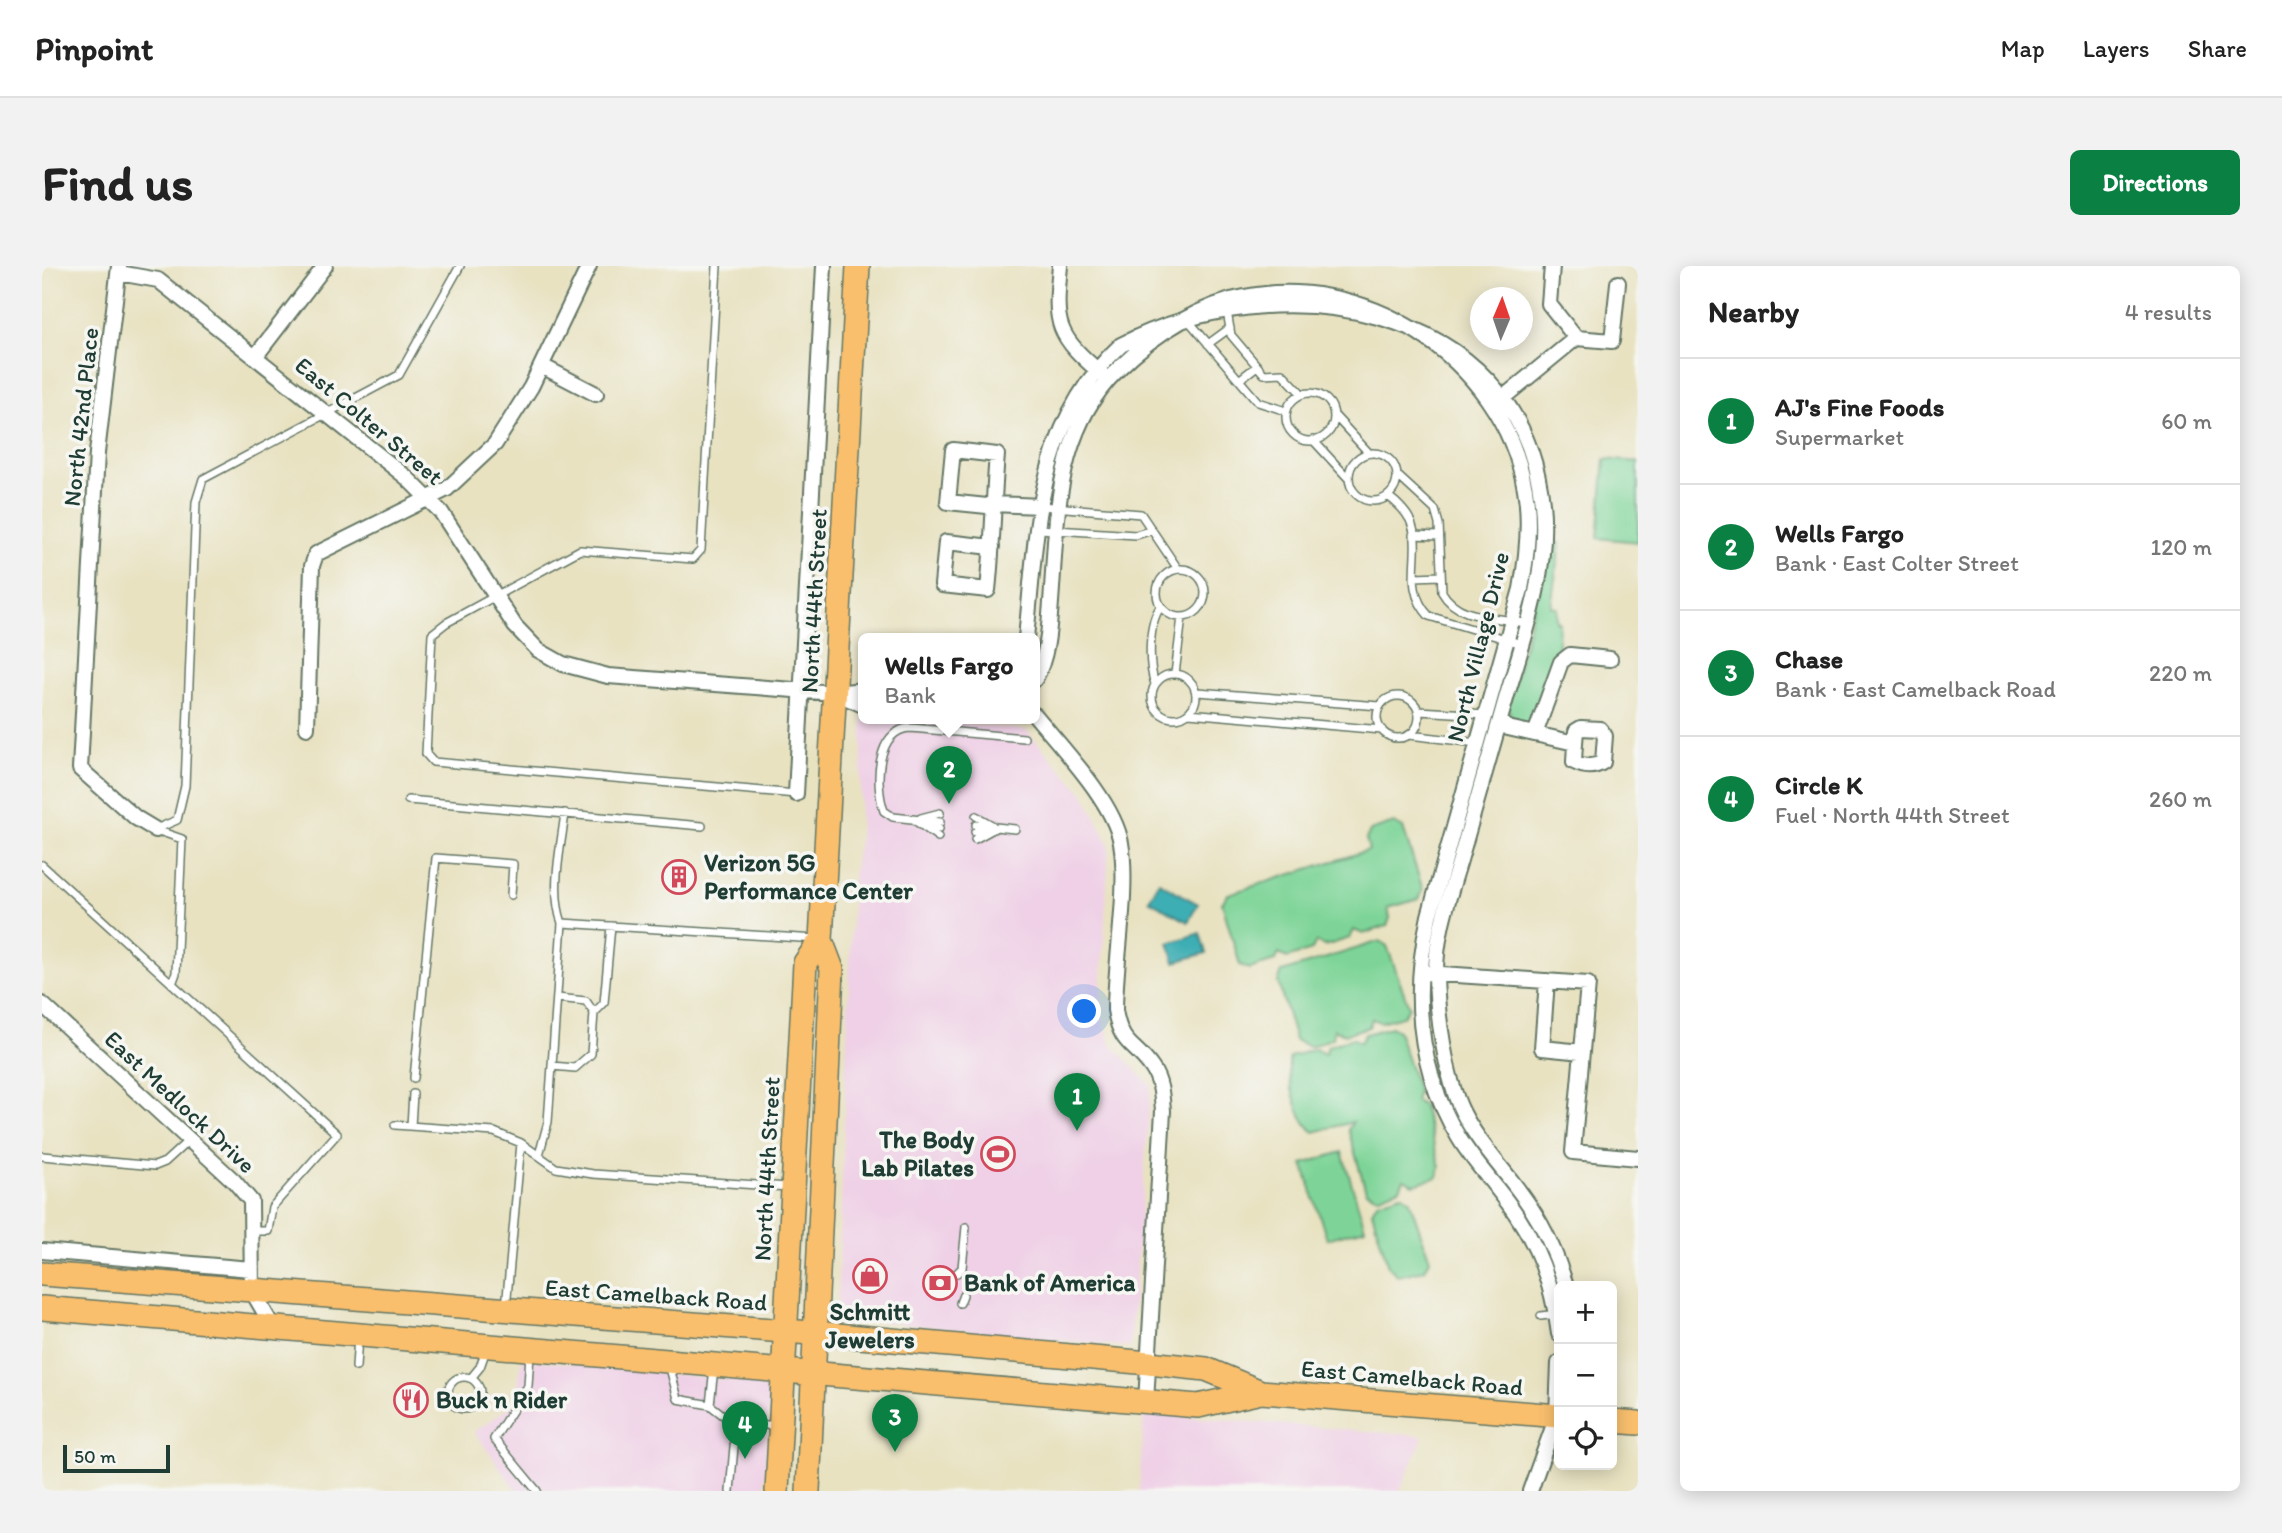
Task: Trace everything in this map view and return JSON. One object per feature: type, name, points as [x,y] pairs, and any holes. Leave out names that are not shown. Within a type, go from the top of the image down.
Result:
[{"type":"main road","name":"North 44th Street","points":[[810,1489],[832,969],[821,940],[858,266]]},
{"type":"main road","name":"North 44th Street","points":[[776,1491],[805,963],[821,940]]},
{"type":"main road","name":"East Camelback Road","points":[[42,1274],[251,1280],[514,1310],[1149,1363],[1206,1369],[1261,1392]]},
{"type":"main road","name":"East Camelback Road","points":[[42,1308],[1198,1406],[1261,1392],[1554,1415]]},
{"type":"main road","points":[[514,1310],[525,1349]]},
{"type":"main road","points":[[1617,1421],[1638,1423]]},
{"type":"street","points":[[307,728],[312,566],[316,554],[447,489],[495,444],[541,366],[589,266]]},
{"type":"street","name":"North 44th Street","points":[[796,794],[824,266]]},
{"type":"street","points":[[1060,266],[1055,313],[1060,328],[1103,375]]},
{"type":"street","points":[[1564,266],[1551,272],[1549,303],[1576,338]]},
{"type":"street","name":"East Colter Street","points":[[119,269],[158,280],[406,477],[441,512],[515,626],[538,650],[587,673],[835,693],[858,691]]},
{"type":"street","name":"North 42nd Place","points":[[119,269],[97,453],[80,769],[136,818],[156,830]]},
{"type":"street","points":[[255,357],[317,269]]},
{"type":"street","name":"North Village Drive","points":[[1040,667],[1049,625],[1057,507],[1064,471],[1076,435],[1103,375],[1133,335],[1181,304],[1295,279]]},
{"type":"street","points":[[1493,406],[1576,338],[1612,341],[1618,283]]},
{"type":"street","name":"North Village Drive","points":[[1027,633],[1047,466],[1056,439],[1080,395],[1103,375],[1187,319],[1256,286],[1334,298],[1388,314],[1440,345],[1472,377],[1493,406],[1520,465],[1528,507],[1526,564],[1429,916],[1418,972],[1423,1043],[1435,1081],[1459,1138],[1520,1220],[1539,1254],[1554,1301]]},
{"type":"street","name":"North Village Drive","points":[[1442,326],[1475,356],[1505,396],[1530,447],[1542,506],[1541,566],[1528,624],[1449,899],[1436,973],[1451,1075],[1461,1109],[1488,1152],[1533,1211],[1559,1262],[1565,1281]]},
{"type":"street","points":[[541,366],[596,394]]},
{"type":"street","points":[[992,547],[946,542],[942,585],[988,590],[992,547],[993,504],[997,455],[953,450],[948,502],[993,504],[1041,506]]},
{"type":"street","points":[[1535,734],[1561,662],[1570,655],[1610,659]]},
{"type":"street","name":"East Colter Street","points":[[835,693],[858,703]]},
{"type":"street","points":[[1040,721],[1088,782],[1109,814],[1121,843],[1115,1010],[1118,1031],[1152,1068],[1160,1085],[1163,1111],[1146,1402]]},
{"type":"street","points":[[1500,721],[1508,728],[1575,743]]},
{"type":"street","points":[[1418,972],[1588,984],[1573,1152],[1638,1158]]},
{"type":"street","points":[[1547,981],[1542,1048],[1582,1052]]},
{"type":"street","name":"East Medlock Drive","points":[[42,1004],[189,1139],[251,1201],[251,1280],[273,1327]]},
{"type":"street","points":[[1435,1081],[1451,1075]]},
{"type":"street","name":"East Camelback Road","points":[[42,1251],[251,1280]]},
{"type":"street","points":[[1530,1491],[1554,1426]]},
{"type":"lane","points":[[156,830],[177,820],[185,786],[196,502],[203,479],[399,375],[460,266]]},
{"type":"lane","points":[[717,266],[701,550],[693,559],[580,550],[495,595],[432,634],[426,754],[433,762],[796,794]]},
{"type":"lane","points":[[1225,302],[1231,335],[1264,374],[1282,373],[1302,394]]},
{"type":"lane","points":[[1187,319],[1258,402],[1286,411]]},
{"type":"lane","points":[[1208,344],[1230,328]]},
{"type":"lane","points":[[1239,380],[1257,366]]},
{"type":"lane","points":[[1334,415],[1330,430],[1313,440],[1302,440],[1289,430],[1286,411],[1292,400],[1302,394],[1321,395],[1332,407],[1334,415],[1369,453]]},
{"type":"lane","points":[[1313,440],[1349,479],[1353,490],[1365,500],[1381,500],[1388,496],[1394,490],[1397,475]]},
{"type":"lane","points":[[1349,479],[1355,460],[1369,453],[1377,453],[1391,460],[1397,475],[1435,510],[1442,592],[1461,612],[1512,619],[1528,624]]},
{"type":"lane","points":[[1388,496],[1404,510],[1413,527],[1413,577],[1419,606],[1429,616],[1522,644]]},
{"type":"lane","points":[[1041,506],[1141,514],[1178,569]]},
{"type":"lane","points":[[1039,529],[1136,536],[1152,530]]},
{"type":"lane","points":[[1413,535],[1439,536]]},
{"type":"lane","points":[[1170,571],[1193,571],[1199,576],[1206,591],[1202,606],[1197,612],[1182,617],[1166,612],[1161,606],[1158,598],[1159,583],[1170,571]]},
{"type":"lane","points":[[1413,577],[1441,576]]},
{"type":"lane","points":[[1155,684],[1168,675],[1175,674],[1189,679],[1197,692],[1194,707],[1189,713],[1175,719],[1162,715],[1152,697],[1155,684],[1151,671],[1151,654],[1156,612],[1161,606]]},
{"type":"lane","points":[[1447,621],[1454,606]]},
{"type":"lane","points":[[1175,674],[1182,617]]},
{"type":"lane","points":[[1197,692],[1380,706],[1397,696],[1411,700],[1419,711],[1418,725],[1409,735]]},
{"type":"lane","points":[[1380,706],[1377,720],[1382,730]]},
{"type":"lane","points":[[1419,711],[1486,715],[1500,721]]},
{"type":"lane","points":[[1189,713],[1382,730],[1396,738],[1409,735],[1478,743]]},
{"type":"lane","points":[[914,820],[939,825],[893,817],[884,811],[880,801],[884,745],[889,736],[901,728],[911,728],[1024,738]]},
{"type":"lane","points":[[408,800],[702,826]]},
{"type":"lane","points":[[539,1156],[548,1122],[562,923],[557,909],[557,894],[565,814]]},
{"type":"lane","points":[[996,827],[975,828],[1015,828]]},
{"type":"lane","points":[[156,830],[182,839],[176,973],[172,984]]},
{"type":"lane","points":[[414,1078],[436,858],[513,864],[511,895]]},
{"type":"lane","points":[[42,865],[337,1134],[272,1207],[268,1231],[250,1231]]},
{"type":"lane","points":[[562,923],[821,940]]},
{"type":"lane","points":[[594,1013],[604,1003],[611,926]]},
{"type":"lane","points":[[552,1066],[575,1068],[591,1054],[594,1013],[586,1002],[557,998]]},
{"type":"lane","points":[[411,1126],[413,1094]]},
{"type":"lane","points":[[395,1125],[494,1132],[521,1143],[556,1168],[593,1174],[792,1188]]},
{"type":"lane","points":[[42,1156],[155,1166],[165,1162],[189,1139]]},
{"type":"lane","points":[[514,1310],[521,1143]]},
{"type":"lane","points":[[962,1271],[966,1227]]},
{"type":"lane","points":[[1541,1316],[1554,1314]]},
{"type":"lane","points":[[356,1367],[358,1335]]},
{"type":"lane","points":[[471,1378],[480,1389],[479,1399],[467,1409],[456,1407],[449,1399],[449,1388],[455,1379],[471,1378],[480,1367],[487,1346]]},
{"type":"lane","points":[[525,1349],[528,1386],[494,1439],[537,1491]]},
{"type":"lane","points":[[668,1360],[678,1399],[710,1405],[736,1425],[780,1425]]},
{"type":"lane","points":[[710,1405],[714,1364]]},
{"type":"lane","points":[[730,1491],[736,1425]]},
{"type":"shaded area","points":[[863,724],[968,724],[1026,730],[1084,794],[1109,844],[1100,1013],[1112,1045],[1151,1086],[1130,1347],[837,1317],[853,876],[859,840]]},
{"type":"shaded area","points":[[522,1359],[753,1382],[767,1390],[770,1399],[764,1491],[517,1491],[474,1432],[515,1403]]},
{"type":"shaded area","points":[[1144,1413],[1422,1436],[1422,1440],[1400,1491],[1139,1491]]},
{"type":"green space","points":[[1605,459],[1638,462],[1638,542],[1598,538]]},
{"type":"green space","points":[[1556,543],[1560,543],[1551,606],[1557,608],[1556,621],[1559,622],[1557,656],[1527,727],[1514,724],[1508,708],[1547,553]]},
{"type":"green space","points":[[1394,823],[1403,828],[1423,890],[1419,899],[1388,908],[1390,918],[1387,926],[1363,934],[1354,930],[1350,938],[1325,946],[1316,942],[1312,950],[1287,958],[1279,954],[1275,961],[1249,969],[1240,965],[1222,903],[1228,894],[1369,850],[1366,839],[1370,831]]},
{"type":"green space","points":[[1380,941],[1387,946],[1409,1007],[1403,1016],[1380,1022],[1372,1019],[1369,1027],[1345,1034],[1334,1029],[1333,1038],[1310,1047],[1295,1040],[1278,982],[1282,972]]},
{"type":"green space","points":[[1391,1027],[1398,1031],[1418,1091],[1415,1101],[1423,1106],[1440,1167],[1438,1177],[1414,1184],[1404,1179],[1400,1188],[1377,1197],[1366,1191],[1348,1129],[1353,1122],[1314,1132],[1298,1108],[1291,1086],[1289,1065],[1290,1057],[1315,1049],[1325,1054],[1328,1046],[1353,1038],[1360,1043],[1365,1034]]},
{"type":"green space","points":[[1342,1152],[1365,1228],[1327,1239],[1303,1164]]},
{"type":"green space","points":[[1401,1194],[1409,1199],[1430,1260],[1425,1270],[1398,1276],[1388,1266],[1372,1211],[1377,1202]]},
{"type":"water","points":[[1159,882],[1198,904],[1188,922],[1149,900]]},
{"type":"water","points":[[1200,933],[1206,953],[1175,962],[1169,943]]},
{"type":"place","name":"Wells Fargo","points":[[949,804]]},
{"type":"place","name":"Verizon 5G Performance Center","points":[[679,877]]},
{"type":"place","name":"AJ's Fine Foods","points":[[1077,1131]]},
{"type":"place","name":"The Body Lab Pilates","points":[[998,1154]]},
{"type":"place","name":"Schmitt Jewelers","points":[[870,1276]]},
{"type":"place","name":"Bank of America","points":[[940,1283]]},
{"type":"place","name":"Buck n Rider","points":[[411,1400]]},
{"type":"place","name":"Chase","points":[[895,1452]]},
{"type":"place","name":"Circle K","points":[[745,1459]]}]
